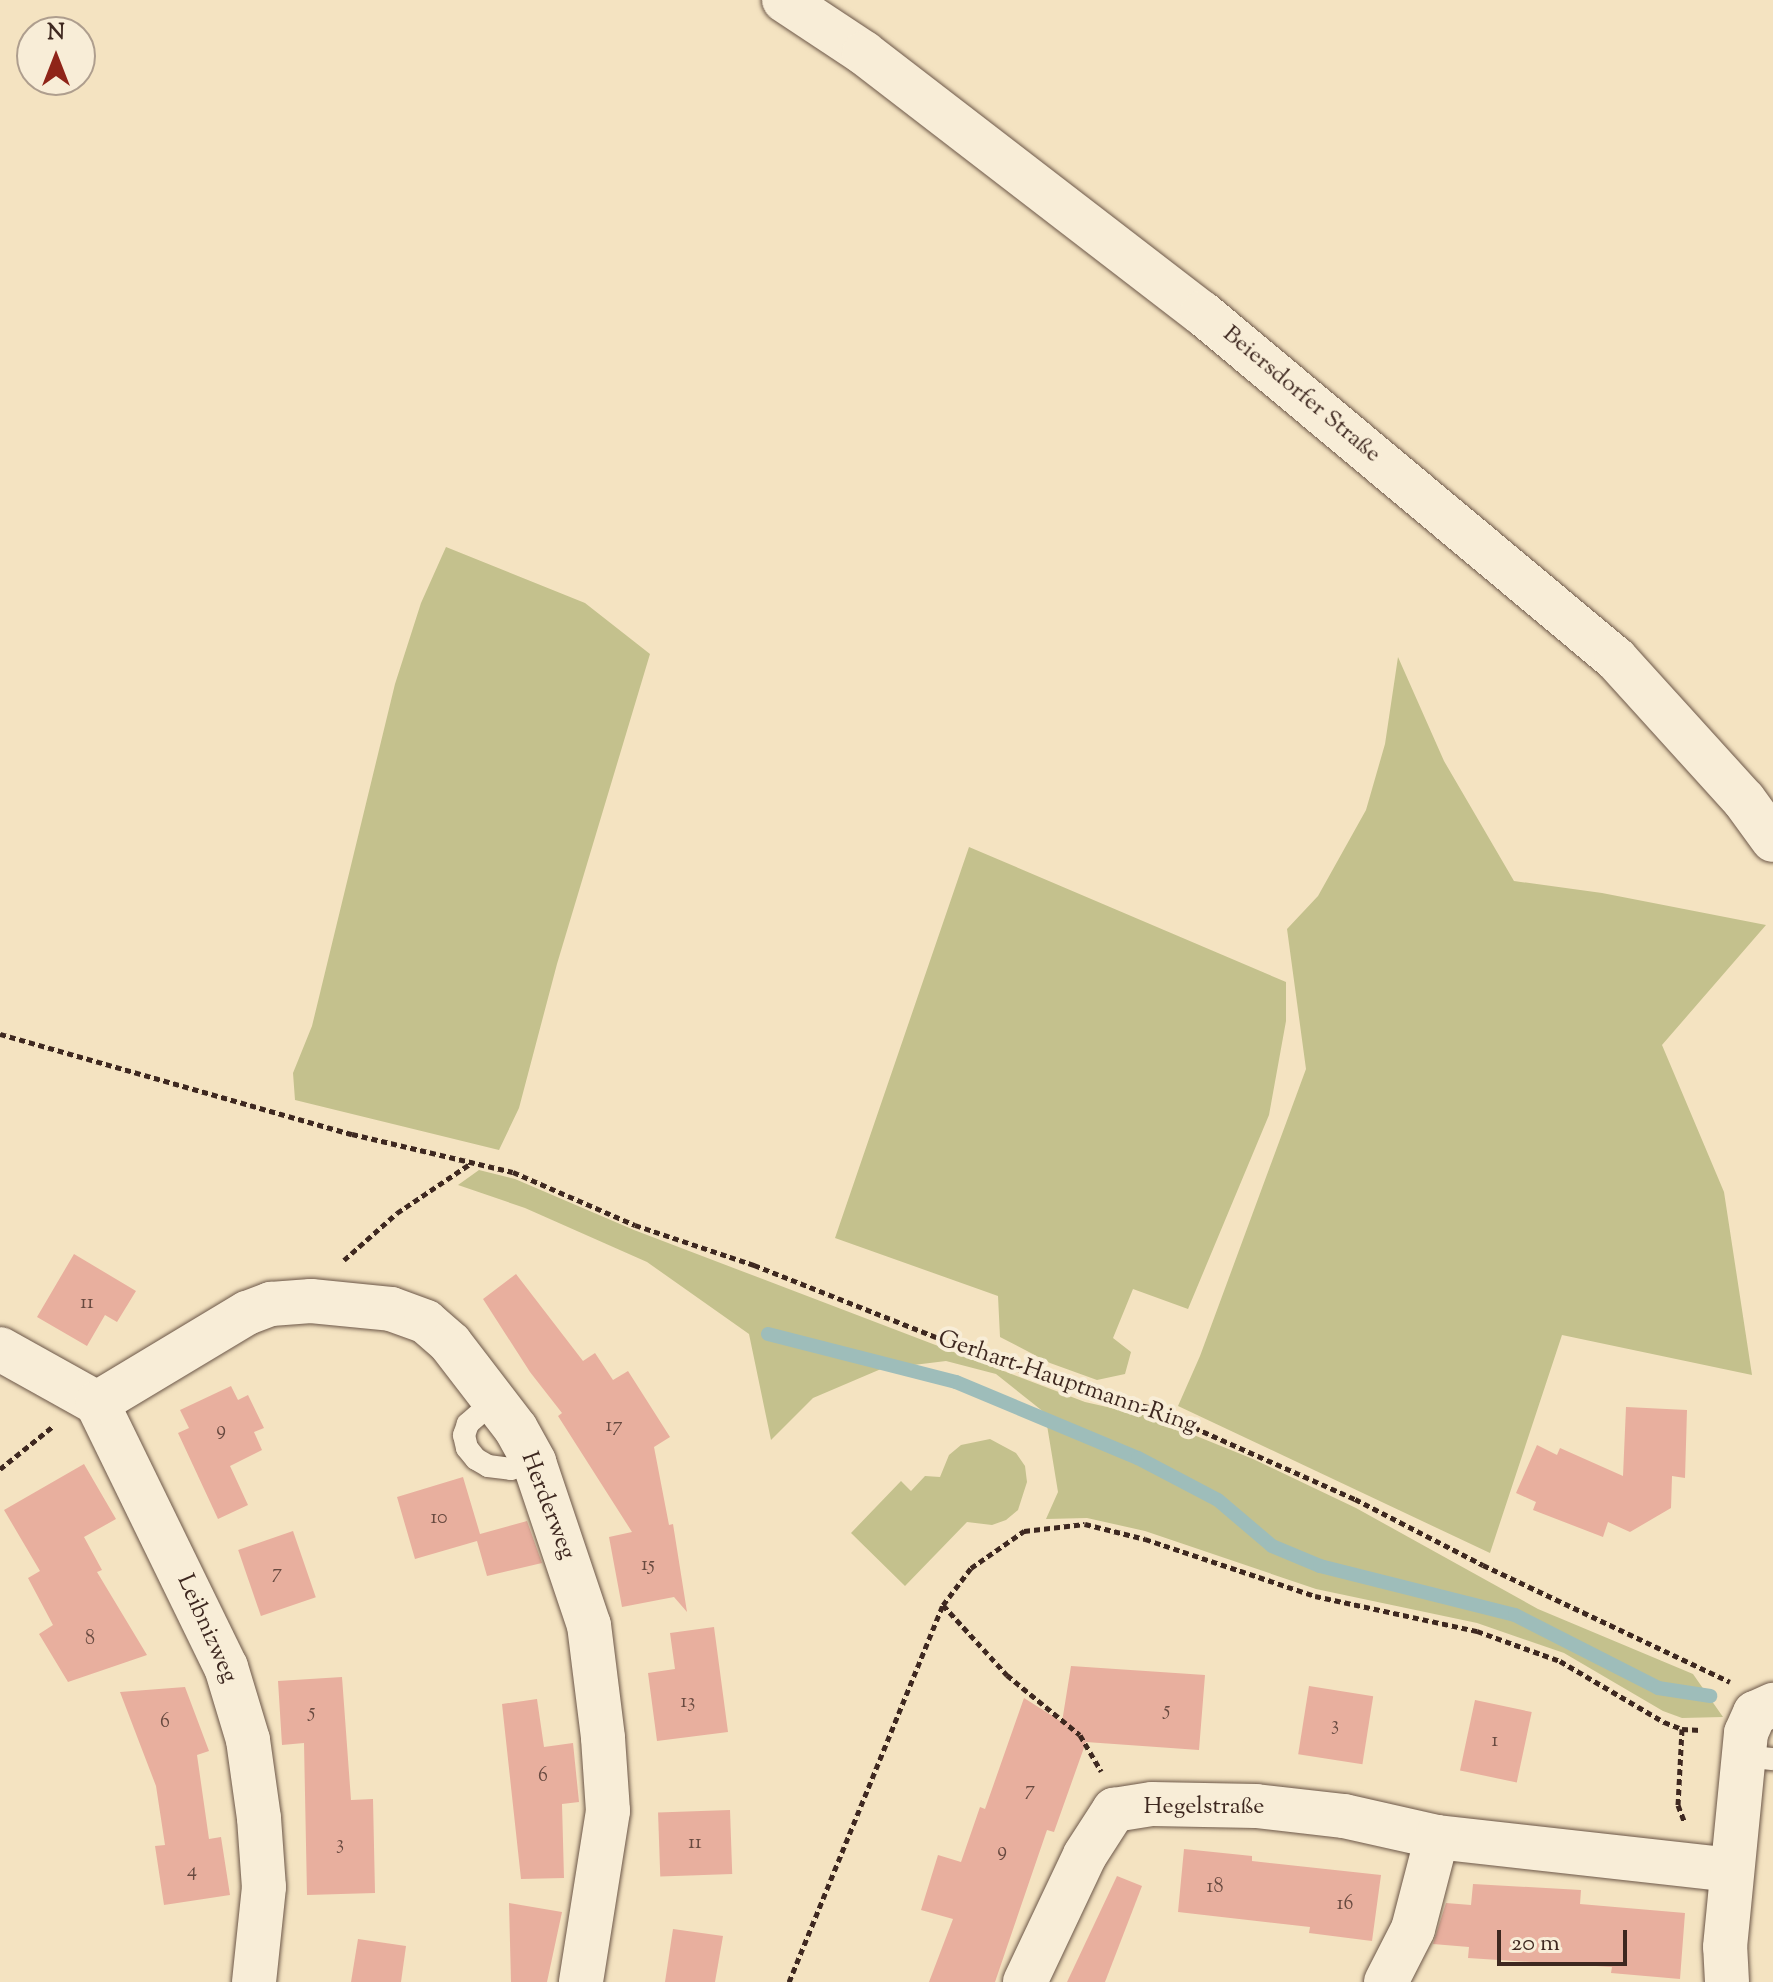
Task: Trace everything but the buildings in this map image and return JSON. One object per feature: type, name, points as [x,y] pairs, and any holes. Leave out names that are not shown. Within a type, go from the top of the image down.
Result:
[{"type":"street","name":"Beiersdorfer Straße","points":[[784,0],[864,53],[1202,313],[1616,659],[1744,800],[1773,840]]},
{"type":"street","name":"Herderweg","points":[[97,1403],[247,1313],[271,1304],[311,1301],[380,1307],[426,1322],[450,1343],[516,1429],[534,1462],[589,1625],[603,1738],[608,1811],[581,1982]]},
{"type":"street","points":[[0,1349],[97,1403]]},
{"type":"street","name":"Leibnizweg","points":[[97,1403],[226,1667],[248,1740],[259,1818],[264,1887],[254,1982]]},
{"type":"street","points":[[1727,1982],[1715,1869],[1762,1732]]},
{"type":"street","name":"Hegelstraße","points":[[1025,1982],[1085,1855],[1114,1810],[1152,1804],[1256,1806],[1344,1816],[1437,1837],[1715,1869]]},
{"type":"street","points":[[1386,1982],[1413,1929],[1437,1837]]},
{"type":"path","name":"Gerhart-Hauptmann-Ring","points":[[0,1034],[352,1134],[513,1172],[635,1225],[754,1265],[1070,1388],[1148,1407],[1355,1499],[1483,1565],[1686,1658],[1762,1732]]},
{"type":"path","points":[[311,1301],[323,1279],[397,1213],[474,1162]]},
{"type":"path","points":[[0,1469],[61,1419],[97,1403]]},
{"type":"path","points":[[789,1982],[943,1605],[971,1568],[1024,1531],[1085,1524],[1145,1539],[1315,1596],[1477,1631],[1560,1661],[1682,1729],[1762,1732]]},
{"type":"path","points":[[943,1605],[1007,1675],[1080,1735],[1104,1775],[1114,1810]]},
{"type":"path","points":[[1682,1729],[1678,1805],[1715,1869]]},
{"type":"shaded area","points":[[446,547],[585,603],[650,654],[557,964],[519,1108],[499,1150],[295,1100],[293,1073],[312,1026],[395,684],[421,603]]},
{"type":"shaded area","points":[[1398,657],[1444,761],[1514,881],[1602,893],[1766,925],[1662,1045],[1724,1192],[1752,1375],[1562,1335],[1490,1553],[1178,1406],[1200,1356],[1306,1069],[1287,929],[1318,896],[1366,810],[1385,744]]},
{"type":"shaded area","points":[[969,847],[1286,982],[1286,1021],[1269,1115],[1188,1309],[1133,1289],[1113,1338],[1131,1352],[1125,1374],[1097,1380],[1050,1363],[1000,1337],[998,1296],[835,1238]]},
{"type":"shaded area","points":[[479,1170],[515,1179],[634,1230],[1085,1402],[1147,1416],[1253,1459],[1356,1508],[1538,1609],[1693,1674],[1723,1717],[1682,1718],[1663,1711],[1564,1653],[1477,1623],[1316,1589],[1145,1531],[1087,1518],[1046,1519],[1058,1492],[1045,1413],[996,1374],[946,1361],[881,1369],[813,1398],[771,1440],[749,1334],[647,1262],[525,1208],[458,1185]]},
{"type":"shaded area","points":[[990,1439],[1016,1453],[1025,1466],[1027,1482],[1018,1510],[1006,1520],[992,1525],[967,1522],[905,1586],[851,1533],[901,1481],[911,1491],[925,1476],[940,1477],[949,1455],[961,1445]]},
{"type":"waterway","points":[[768,1334],[956,1382],[1138,1458],[1218,1500],[1272,1546],[1320,1566],[1515,1615],[1658,1688],[1710,1696]]}]
